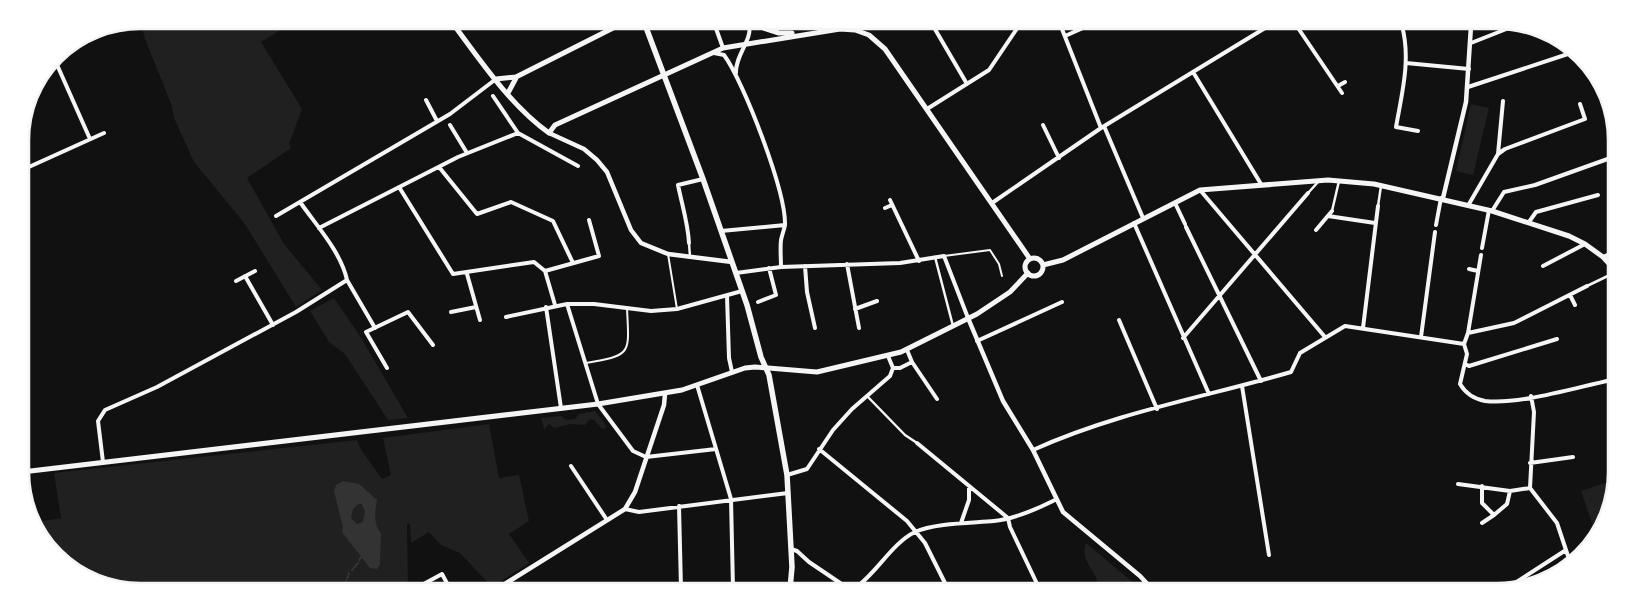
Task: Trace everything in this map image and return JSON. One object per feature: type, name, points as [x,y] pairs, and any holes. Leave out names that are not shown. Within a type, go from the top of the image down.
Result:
[{"type":"main road","points":[[457,29],[496,79],[535,124],[549,134],[555,124],[723,48],[805,33]]},
{"type":"main road","points":[[508,92],[511,83],[516,78],[611,29]]},
{"type":"main road","points":[[646,29],[703,179],[747,305],[761,357],[766,368],[787,475],[791,549],[790,583]]},
{"type":"main road","points":[[767,29],[779,33],[856,30],[869,35],[885,49],[1030,259]]},
{"type":"main road","points":[[496,79],[516,78]]},
{"type":"main road","points":[[1043,265],[1063,260],[1200,190],[1320,180],[1339,180],[1381,186],[1469,204],[1529,222],[1585,244],[1603,257],[1608,263]]},
{"type":"main road","points":[[1028,273],[1026,265],[1030,259],[1038,258],[1043,265]]},
{"type":"main road","points":[[1028,273],[1039,274],[1043,265]]},
{"type":"main road","points":[[29,471],[598,404],[664,394],[697,385],[732,372],[755,367],[817,372],[907,350],[968,318],[1010,292],[1028,273]]},
{"type":"street","points":[[716,29],[723,48]]},
{"type":"street","points":[[736,76],[736,60],[750,33],[749,29]]},
{"type":"street","points":[[935,29],[967,84]]},
{"type":"street","points":[[927,109],[989,70],[1016,29]]},
{"type":"street","points":[[1062,29],[1102,127],[1143,218]]},
{"type":"street","points":[[1064,36],[1080,29]]},
{"type":"street","points":[[992,204],[1102,127],[1263,29]]},
{"type":"street","points":[[1299,29],[1342,92]]},
{"type":"street","points":[[1403,29],[1407,48],[1406,63],[1396,127],[1418,131]]},
{"type":"street","points":[[1420,337],[1436,225],[1468,87],[1472,43],[1471,29]]},
{"type":"street","points":[[1472,43],[1505,30]]},
{"type":"street","points":[[714,53],[724,55],[736,76],[756,122],[781,196],[785,225],[781,240],[781,267]]},
{"type":"street","points":[[1468,87],[1568,54]]},
{"type":"street","points":[[1406,63],[1469,68]]},
{"type":"street","points":[[57,65],[90,139]]},
{"type":"street","points":[[1193,72],[1261,184]]},
{"type":"street","points":[[276,216],[438,121],[463,105],[496,79]]},
{"type":"street","points":[[1338,86],[1344,82]]},
{"type":"street","points":[[493,96],[518,134],[578,166]]},
{"type":"street","points":[[426,100],[438,121]]},
{"type":"street","points":[[1498,154],[1503,101]]},
{"type":"street","points":[[1469,204],[1498,154],[1505,149],[1586,120],[1580,104]]},
{"type":"street","points":[[1044,125],[1059,158]]},
{"type":"street","points":[[450,126],[466,153]]},
{"type":"street","points":[[29,167],[104,132]]},
{"type":"street","points":[[318,228],[466,153],[518,134]]},
{"type":"street","points":[[549,134],[591,154],[607,172],[636,238],[652,249],[668,254],[732,262]]},
{"type":"street","points":[[1608,159],[1535,185],[1504,192],[1491,211],[1482,248],[1468,333],[1464,344],[1467,354],[1460,384],[1464,392],[1485,401],[1507,401],[1608,381]]},
{"type":"street","points":[[439,167],[477,214],[511,202],[553,221],[573,263]]},
{"type":"street","points":[[690,258],[687,217],[684,212],[678,185],[703,179]]},
{"type":"street","points":[[1183,338],[1320,180]]},
{"type":"street","points":[[1316,230],[1332,211],[1339,180]]},
{"type":"street","points":[[1364,328],[1375,223],[1381,186]]},
{"type":"street","points":[[399,187],[453,274],[467,274],[534,262],[545,271],[555,305]]},
{"type":"street","points":[[1200,190],[1325,336]]},
{"type":"street","points":[[1529,222],[1536,212],[1598,196]]},
{"type":"street","points":[[300,202],[345,272],[347,280],[375,328]]},
{"type":"street","points":[[885,208],[891,202],[919,261]]},
{"type":"street","points":[[1175,203],[1261,381]]},
{"type":"street","points":[[1328,216],[1375,223]]},
{"type":"street","points":[[545,271],[599,256],[589,220]]},
{"type":"street","points":[[1134,223],[1183,338],[1210,394]]},
{"type":"street","points":[[721,231],[785,225]]},
{"type":"street","points":[[1543,266],[1585,244]]},
{"type":"street","points":[[1603,257],[1608,255]]},
{"type":"street","points":[[736,273],[796,266],[919,261],[944,256],[948,260],[968,318],[1003,401],[1033,450],[1055,500],[1074,523],[1146,583]]},
{"type":"street","points":[[935,257],[953,326]]},
{"type":"street","points":[[847,264],[859,328]]},
{"type":"street","points":[[805,266],[807,292],[815,328]]},
{"type":"street","points":[[747,305],[776,295],[769,268]]},
{"type":"street","points":[[1469,270],[1478,271]]},
{"type":"street","points":[[236,281],[255,271]]},
{"type":"street","points":[[467,274],[480,320]]},
{"type":"street","points":[[1468,333],[1514,323],[1608,274]]},
{"type":"street","points":[[245,276],[273,325]]},
{"type":"street","points":[[103,462],[98,421],[104,410],[157,388],[273,325],[347,280]]},
{"type":"street","points":[[506,317],[555,305],[567,304],[594,304],[651,311],[677,309],[742,291]]},
{"type":"street","points":[[1570,295],[1575,305]]},
{"type":"street","points":[[728,296],[729,358],[732,372]]},
{"type":"street","points":[[855,308],[876,301]]},
{"type":"street","points":[[977,341],[986,339],[1062,302]]},
{"type":"street","points":[[567,304],[598,404],[636,454],[646,457],[716,449]]},
{"type":"street","points":[[451,312],[476,307]]},
{"type":"street","points":[[546,307],[561,408]]},
{"type":"street","points":[[387,368],[366,332],[408,312],[433,345]]},
{"type":"street","points":[[1119,320],[1157,409]]},
{"type":"street","points":[[1033,450],[1058,438],[1291,372],[1300,353],[1325,336],[1345,326],[1464,344]]},
{"type":"street","points":[[1465,364],[1469,366],[1557,339]]},
{"type":"street","points":[[907,350],[912,362],[937,399]]},
{"type":"street","points":[[787,475],[807,469],[819,449],[852,409],[890,376],[893,368],[888,356]]},
{"type":"street","points":[[893,368],[900,368],[912,362]]},
{"type":"street","points":[[697,385],[731,499],[733,583]]},
{"type":"street","points":[[1242,386],[1269,555]]},
{"type":"street","points":[[508,583],[625,509],[635,492],[664,405],[664,394]]},
{"type":"street","points":[[867,396],[905,435],[924,448],[969,488],[1008,518],[1010,527],[1037,583]]},
{"type":"street","points":[[1531,396],[1534,412],[1530,488],[1557,523],[1568,557]]},
{"type":"street","points":[[920,454],[924,448]]},
{"type":"street","points":[[819,449],[859,480],[916,532],[925,544],[945,583]]},
{"type":"street","points":[[1530,463],[1572,457]]},
{"type":"street","points":[[1566,458],[1567,464]]},
{"type":"street","points":[[571,466],[573,472],[607,520]]},
{"type":"street","points":[[1458,484],[1510,490],[1530,488]]},
{"type":"street","points":[[1482,486],[1482,503],[1494,515]]},
{"type":"street","points":[[961,523],[969,500],[969,488]]},
{"type":"street","points":[[1482,523],[1507,504],[1510,490]]},
{"type":"street","points":[[625,509],[639,512],[788,493]]},
{"type":"street","points":[[863,583],[905,539],[916,532],[961,523],[1008,518],[1055,500]]},
{"type":"street","points":[[679,506],[681,583]]},
{"type":"street","points":[[791,549],[798,551],[809,562],[840,583]]},
{"type":"street","points":[[1517,581],[1566,550]]},
{"type":"street","points":[[426,583],[442,574],[448,583]]},
{"type":"lane","points":[[944,256],[990,250],[999,264],[1002,276]]},
{"type":"lane","points":[[668,254],[677,309]]},
{"type":"lane","points":[[584,363],[618,358],[624,352],[629,341],[627,308]]},
{"type":"shaded area","points":[[142,29],[282,29],[261,42],[302,109],[289,144],[291,148],[247,178],[284,244],[322,290],[296,307],[245,224],[194,162],[174,118],[172,106]]},
{"type":"shaded area","points":[[1471,104],[1489,108],[1473,175],[1456,171]]},
{"type":"shaded area","points":[[334,298],[360,336],[408,418],[388,420],[345,354],[329,342],[310,311]]},
{"type":"shaded area","points":[[595,411],[607,427],[602,429],[594,420],[590,419],[585,425],[570,424],[554,428],[549,424],[544,429],[541,418],[561,416],[566,420],[575,419],[579,414]]},
{"type":"shaded area","points":[[489,424],[499,478],[519,475],[529,521],[509,534],[529,563],[498,583],[488,583],[460,553],[441,545],[429,532],[411,543],[410,523],[407,525],[408,583],[125,582],[104,577],[78,565],[56,545],[40,522],[61,518],[54,473],[357,440],[360,448],[382,479],[391,475],[383,438]]},
{"type":"shaded area","points":[[343,481],[359,484],[377,500],[376,522],[381,533],[380,564],[377,569],[370,568],[342,532],[343,527],[334,491],[336,485]],"holes":[[[358,504],[362,504],[365,512],[363,522],[357,524],[351,518],[353,509]]]},
{"type":"shaded area","points":[[1608,482],[1602,508],[1593,528],[1581,491]]},
{"type":"shaded area","points":[[1086,543],[1134,583],[1098,583],[1085,556]]},
{"type":"waterway","points":[[359,560],[362,556]]},
{"type":"waterway","points":[[352,570],[358,563]]},
{"type":"waterway","points":[[347,579],[349,573]]}]
